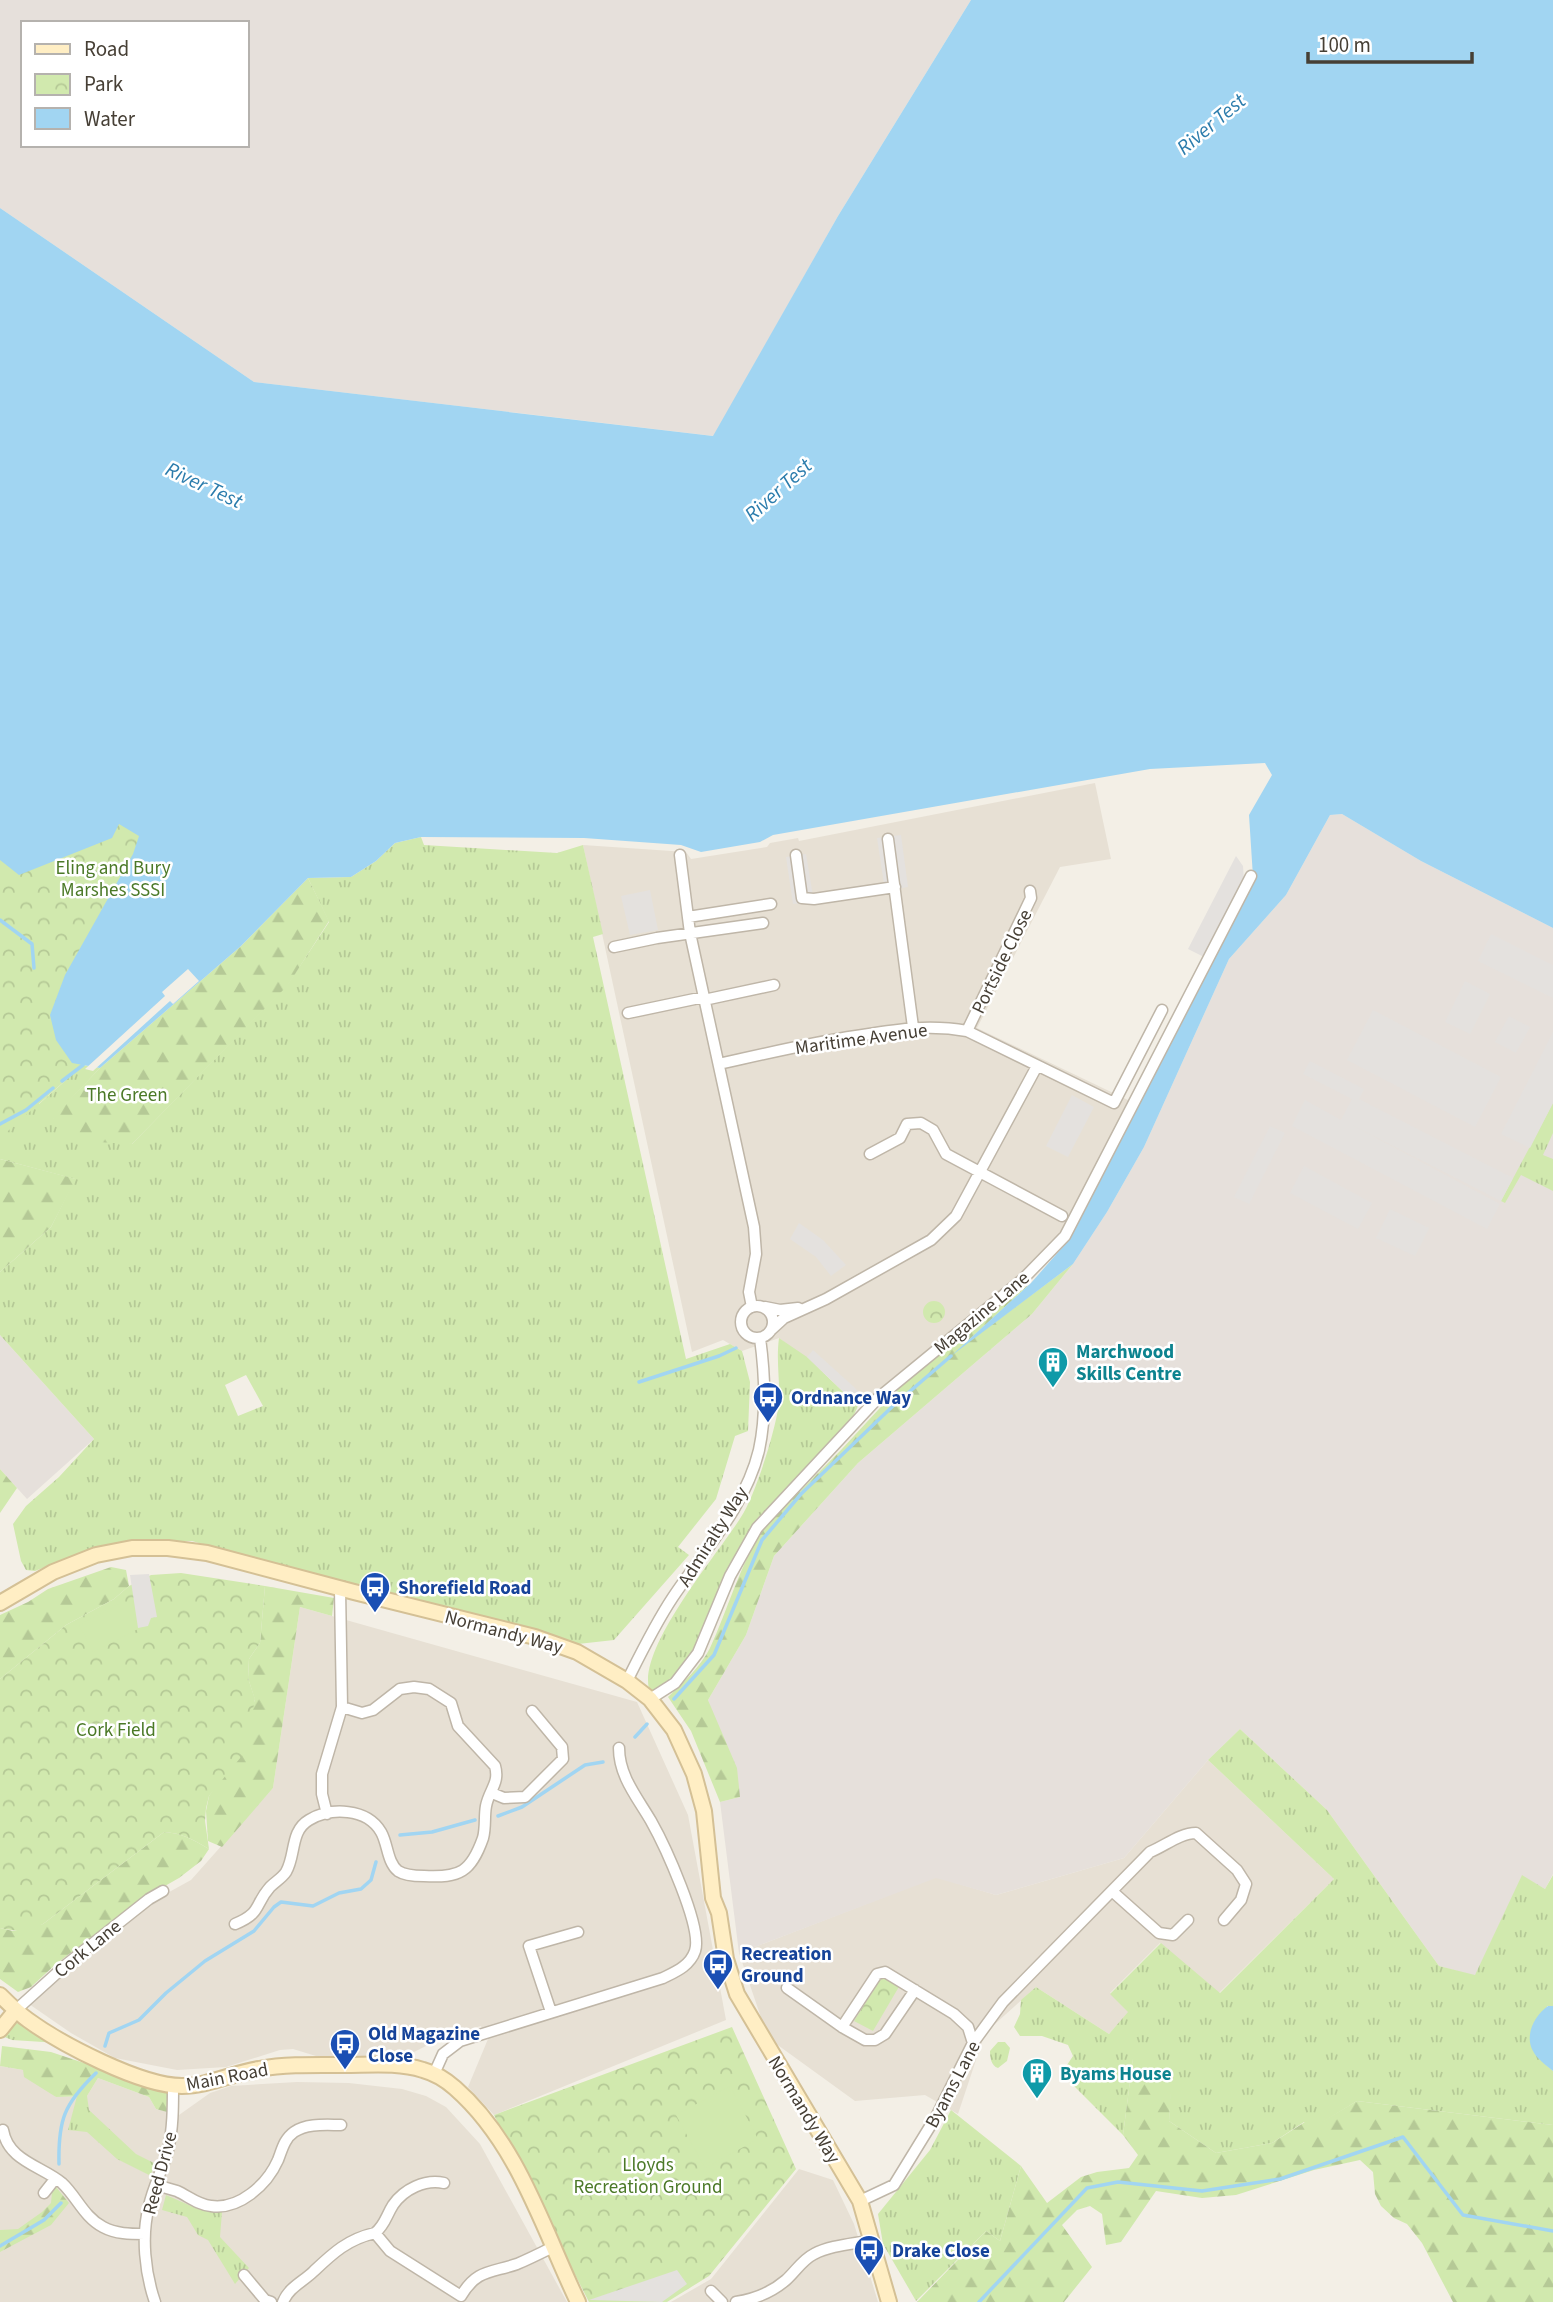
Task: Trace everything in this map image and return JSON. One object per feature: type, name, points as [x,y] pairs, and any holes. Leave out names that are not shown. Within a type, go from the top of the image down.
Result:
[{"type":"street","points":[[888,839],[913,1027]]},
{"type":"street","points":[[680,855],[690,933],[754,1227],[756,1254],[749,1292],[752,1307]]},
{"type":"street","points":[[796,855],[802,898],[814,899],[895,887]]},
{"type":"street","name":"Magazine Lane","points":[[650,1699],[675,1683],[698,1653],[730,1576],[757,1528],[878,1398],[1023,1279],[1065,1236],[1251,876]]},
{"type":"street","name":"Portside Close","points":[[967,1031],[1031,898],[1030,891]]},
{"type":"street","points":[[688,917],[771,904]]},
{"type":"street","points":[[614,947],[763,923]]},
{"type":"street","points":[[628,1013],[774,985]]},
{"type":"street","name":"Maritime Avenue","points":[[719,1064],[809,1043],[913,1027],[942,1026],[967,1031],[1114,1103],[1161,1010]]},
{"type":"street","points":[[809,1306],[780,1310],[752,1307],[742,1316],[742,1328],[750,1337],[766,1336],[784,1318],[826,1300],[944,1230],[956,1216],[980,1174],[1037,1066]]},
{"type":"street","points":[[870,1154],[900,1138],[906,1124],[922,1124],[933,1130],[946,1154],[1062,1216]]},
{"type":"street","points":[[764,1307],[771,1313],[774,1321],[772,1329]]},
{"type":"street","name":"Admiralty Way","points":[[626,1681],[672,1599],[730,1515],[754,1465],[761,1439],[764,1411],[760,1338]]},
{"type":"street","name":"Normandy Way","points":[[0,1603],[53,1572],[96,1555],[132,1548],[168,1548],[207,1553],[535,1637],[577,1652],[626,1681],[650,1699],[674,1730],[694,1774],[705,1811],[713,1898],[719,1913],[726,1959],[737,1994],[860,2201],[889,2302]]},
{"type":"street","points":[[327,1814],[322,1794],[322,1774],[342,1707],[340,1589]]},
{"type":"street","points":[[235,1923],[248,1919],[257,1911],[270,1887],[285,1872],[298,1830],[308,1821],[327,1814],[359,1814],[373,1822],[382,1833],[393,1865],[400,1873],[439,1877],[456,1875],[479,1853],[485,1830],[486,1805],[497,1775],[495,1766],[458,1726],[451,1703],[429,1689],[414,1687],[400,1689],[373,1710],[362,1713],[342,1707]]},
{"type":"street","points":[[492,1793],[504,1798],[525,1797],[563,1759],[562,1747],[532,1711]]},
{"type":"street","points":[[433,2074],[443,2054],[460,2041],[663,1978],[689,1962],[695,1951],[697,1937],[693,1921],[659,1836],[626,1780],[620,1748]]},
{"type":"street","name":"Byams Lane","points":[[860,2201],[894,2185],[937,2115],[973,2043],[1003,2002],[1150,1852],[1186,1833],[1196,1833],[1237,1870],[1246,1884],[1241,1900],[1224,1920]]},
{"type":"street","name":"Cork Lane","points":[[16,2010],[67,1964],[133,1911],[163,1891]]},
{"type":"street","points":[[1113,1892],[1159,1933],[1173,1935],[1188,1920]]},
{"type":"street","points":[[551,2012],[529,1946],[578,1932]]},
{"type":"street","points":[[842,2026],[877,1974],[885,1972],[954,2014],[968,2026],[973,2043]]},
{"type":"street","points":[[787,1988],[866,2040],[876,2040],[885,2034],[915,1990]]},
{"type":"street","name":"Main Road","points":[[0,1995],[38,2027],[91,2055],[136,2076],[173,2085],[196,2085],[256,2069],[289,2066],[393,2065],[433,2074],[454,2087],[496,2137],[522,2180],[578,2302]]},
{"type":"street","points":[[0,2030],[16,2010]]},
{"type":"street","name":"Reed Drive","points":[[155,2302],[149,2280],[145,2234],[149,2204],[170,2138],[173,2085]]},
{"type":"street","points":[[156,2185],[177,2191],[204,2205],[235,2204],[254,2191],[272,2170],[285,2143],[294,2132],[309,2127],[341,2125]]},
{"type":"street","points":[[3,2137],[24,2160],[64,2186],[102,2227],[118,2233],[145,2234]]},
{"type":"street","points":[[44,2193],[55,2179]]},
{"type":"street","points":[[283,2302],[287,2293],[343,2245],[361,2236],[375,2234],[384,2226],[395,2202],[406,2191],[434,2181],[444,2183]]},
{"type":"street","points":[[375,2234],[390,2251],[463,2299],[468,2284],[479,2276],[513,2265],[553,2247]]},
{"type":"street","points":[[736,2302],[754,2299],[770,2292],[816,2252],[873,2240]]},
{"type":"street","points":[[244,2275],[265,2300],[271,2302]]},
{"type":"street","points":[[711,2291],[722,2302]]},
{"type":"shaded area","points":[[0,0],[971,0],[838,216],[714,436],[254,382],[0,208]]},
{"type":"shaded area","points":[[1095,783],[1111,859],[1060,867],[977,1028],[1130,1101],[1062,1234],[1019,1276],[858,1406],[831,1378],[779,1338],[742,1351],[723,1340],[692,1352],[583,845],[686,852],[691,859],[767,847],[770,843],[798,838],[799,841]]},
{"type":"shaded area","points":[[1342,814],[1421,861],[1553,928],[1553,1874],[1545,1889],[1522,1876],[1475,1976],[1439,1966],[1327,1810],[1240,1729],[1208,1760],[1124,1858],[996,1895],[936,1878],[739,1953],[720,1802],[740,1797],[708,1700],[746,1635],[774,1556],[858,1463],[1032,1314],[1073,1264],[1144,1147],[1229,959],[1286,895],[1330,815]]},
{"type":"shaded area","points":[[901,835],[908,887],[897,889],[884,884],[877,838]]},
{"type":"shaded area","points":[[806,854],[814,902],[793,904],[786,857]]},
{"type":"shaded area","points":[[1236,856],[1243,866],[1244,881],[1204,957],[1188,949]]},
{"type":"shaded area","points":[[650,890],[658,930],[630,935],[621,896]]},
{"type":"shaded area","points":[[1491,934],[1553,965],[1553,998],[1478,961]]},
{"type":"shaded area","points":[[1465,981],[1490,994],[1470,1034],[1445,1022]]},
{"type":"shaded area","points":[[1373,1010],[1501,1077],[1475,1127],[1347,1060]]},
{"type":"shaded area","points":[[1509,1016],[1530,1027],[1516,1053],[1495,1042]]},
{"type":"shaded area","points":[[1553,1032],[1553,1103],[1530,1148],[1501,1134]]},
{"type":"shaded area","points":[[1310,1061],[1364,1089],[1359,1099],[1513,1178],[1501,1201],[1352,1125],[1500,1204],[1487,1229],[1292,1126],[1305,1100],[1341,1120],[1352,1099],[1303,1074]]},
{"type":"shaded area","points":[[1072,1095],[1094,1107],[1068,1157],[1046,1146]]},
{"type":"shaded area","points":[[1270,1126],[1285,1133],[1249,1204],[1234,1197]]},
{"type":"shaded area","points":[[1304,1166],[1372,1203],[1358,1229],[1290,1193]]},
{"type":"shaded area","points":[[1390,1209],[1429,1228],[1415,1256],[1376,1238]]},
{"type":"shaded area","points":[[799,1223],[823,1240],[846,1265],[831,1276],[816,1257],[790,1239]]},
{"type":"shaded area","points":[[0,1335],[94,1439],[27,1499],[0,1469]]},
{"type":"shaded area","points":[[813,1350],[866,1399],[858,1406],[807,1357]]},
{"type":"shaded area","points":[[149,1574],[157,1617],[151,1618],[148,1626],[138,1628],[130,1575]]},
{"type":"shaded area","points":[[300,1607],[637,1702],[688,1815],[726,2020],[494,2115],[468,2087],[488,2039],[481,2026],[446,2036],[408,2055],[316,2056],[293,2049],[280,2050],[226,2067],[177,2070],[115,2058],[71,2033],[29,2004],[151,1902],[191,1880],[273,1788]]},
{"type":"shaded area","points":[[1208,1760],[1334,1879],[1219,1993],[1160,1943],[1110,1993],[1129,2012],[1109,2034],[1036,1987],[985,2033],[958,2114],[925,2095],[855,2101],[768,2038],[739,1953],[936,1877],[996,1895],[1124,1858]]},
{"type":"shaded area","points":[[0,2066],[23,2070],[56,2097],[87,2096],[98,2078],[149,2097],[156,2109],[179,2115],[210,2093],[231,2086],[297,2082],[349,2083],[402,2089],[426,2096],[446,2107],[480,2144],[567,2302],[0,2302]]},
{"type":"shaded area","points":[[799,2169],[833,2180],[854,2224],[878,2302],[671,2302],[711,2279]]},
{"type":"shaded area","points":[[677,2270],[687,2284],[662,2302],[589,2300]]},
{"type":"green space","name":"Eling and Bury Marshes SSSI","points":[[0,684],[162,768],[145,1002],[83,1065],[0,1138]]},
{"type":"green space","points":[[421,837],[424,845],[557,853],[583,845],[603,934],[593,937],[686,1359],[730,1344],[742,1351],[750,1382],[748,1431],[735,1436],[716,1499],[678,1547],[689,1555],[614,1640],[578,1644],[192,1541],[138,1542],[70,1557],[35,1571],[26,1570],[21,1561],[13,1524],[26,1506],[59,1477],[94,1439],[0,1335],[0,1272],[51,1227],[75,1179],[0,1159],[0,1103],[39,1104],[83,1065],[100,1068],[53,1118],[132,1144],[288,984],[329,922],[308,878],[351,877],[376,861],[395,843]],"holes":[[[246,1375],[263,1406],[238,1416],[225,1385]]]},
{"type":"green space","name":"The Green","points":[[308,878],[329,921],[288,985],[132,1144],[97,1142],[52,1118],[100,1068],[241,946]]},
{"type":"green space","points":[[1553,1103],[1553,1133],[1543,1155],[1553,1159],[1553,1191],[1521,1175],[1505,1203],[1501,1201]]},
{"type":"green space","points":[[0,1159],[76,1179],[51,1227],[0,1272]]},
{"type":"green space","points":[[1073,1264],[1032,1314],[858,1463],[774,1556],[746,1635],[708,1700],[737,1768],[740,1797],[720,1802],[691,1731],[668,1697],[691,1674],[710,1648],[742,1570],[766,1525],[903,1383],[1031,1283],[959,1349]]},
{"type":"green space","points":[[934,1301],[944,1308],[945,1312],[938,1322],[934,1323],[924,1316],[923,1312],[930,1302]]},
{"type":"green space","points":[[779,1338],[807,1357],[858,1406],[852,1419],[745,1541],[715,1599],[697,1645],[671,1680],[650,1692],[648,1674],[654,1652],[666,1628],[741,1517],[759,1478],[779,1401]]},
{"type":"green space","points":[[0,1469],[17,1488],[0,1513]]},
{"type":"green space","points":[[111,1567],[126,1570],[129,1586],[114,1599],[66,1625],[0,1679],[0,1615],[48,1589]]},
{"type":"green space","name":"Cork Field","points":[[181,1573],[265,1586],[260,1643],[249,1659],[248,1678],[255,1699],[247,1741],[241,1757],[209,1796],[205,1821],[209,1849],[182,1835],[164,1832],[43,1924],[22,1930],[0,1928],[0,1679],[66,1625],[114,1599],[129,1586],[151,1575]]},
{"type":"green space","points":[[265,1586],[334,1598],[332,1616],[300,1607],[273,1788],[222,1847],[208,1841],[206,1811],[209,1796],[219,1781],[255,1700],[248,1678],[249,1659],[260,1643]]},
{"type":"green space","points":[[124,1601],[138,1629],[93,1652],[79,1625]]},
{"type":"green space","points":[[1240,1729],[1327,1810],[1439,1966],[1475,1975],[1522,1875],[1545,1889],[1553,1875],[1553,2006],[1547,2006],[1543,2062],[1553,2071],[1553,2125],[1357,2101],[1313,2128],[1304,2122],[1272,2143],[1216,2153],[1169,2121],[1171,2079],[1152,2077],[1133,2059],[1123,2135],[1064,2076],[1073,2056],[1068,2045],[1042,2036],[1020,2036],[1014,2027],[1020,2014],[1021,2000],[1036,1987],[1109,2034],[1128,2012],[1110,1994],[1161,1943],[1220,1993],[1334,1879],[1208,1760]]},
{"type":"green space","points":[[164,1832],[182,1835],[209,1849],[201,1861],[179,1878],[142,1899],[56,1964],[31,1987],[18,1992],[0,1979],[0,1928],[13,1931],[43,1924]]},
{"type":"green space","points":[[882,1977],[900,1985],[873,2031],[854,2021]]},
{"type":"green space","points":[[15,2023],[23,2024],[59,2043],[12,2040],[2,2036]]},
{"type":"green space","name":"Lloyds Recreation Ground","points":[[732,2027],[796,2169],[709,2276],[667,2302],[589,2302],[494,2115]]},
{"type":"green space","points":[[998,2042],[1005,2042],[1010,2048],[1007,2061],[998,2068],[992,2063],[990,2051]]},
{"type":"green space","points":[[2,2046],[51,2052],[84,2063],[90,2062],[115,2076],[167,2090],[167,2112],[156,2109],[149,2097],[98,2078],[87,2096],[56,2097],[24,2077],[23,2070],[0,2066]]},
{"type":"green space","points":[[1133,2058],[1152,2077],[1172,2079],[1169,2121],[1216,2153],[1272,2143],[1305,2122],[1313,2127],[1357,2101],[1553,2125],[1553,2302],[1453,2302],[1422,2243],[1407,2224],[1394,2218],[1381,2206],[1375,2194],[1373,2172],[1360,2160],[1314,2170],[1236,2195],[1202,2198],[1156,2191],[1121,2242],[1106,2245],[1102,2214],[1090,2206],[1077,2210],[1062,2225],[1092,2267],[1064,2302],[917,2302],[986,2231],[1000,2241],[1021,2166],[1047,2203],[1081,2177],[1129,2168],[1138,2155],[1123,2135]]},
{"type":"green space","points":[[730,2086],[758,2139],[705,2168],[676,2115]]},
{"type":"green space","points":[[77,2096],[87,2096],[89,2110],[136,2154],[154,2163],[151,2176],[117,2159],[87,2132],[68,2130]]},
{"type":"green space","points":[[951,2110],[1021,2166],[1000,2241],[986,2231],[916,2301],[883,2244],[878,2214],[930,2150]]},
{"type":"green space","points":[[56,2187],[69,2203],[51,2225],[0,2252],[0,2230],[18,2229],[42,2212],[51,2203],[52,2192]]},
{"type":"green space","points":[[166,2195],[198,2209],[222,2212],[220,2237],[249,2268],[235,2284],[208,2240],[198,2235],[187,2217],[162,2210]]},
{"type":"water","name":"River Test","points":[[971,0],[1553,0],[1553,928],[1421,861],[1342,814],[1330,815],[1286,895],[1229,959],[1144,1147],[1073,1264],[951,1356],[1031,1283],[1068,1241],[1246,894],[1253,877],[1249,815],[1272,775],[1265,763],[1150,769],[773,835],[760,842],[701,852],[681,845],[584,838],[421,837],[395,843],[376,861],[351,877],[308,878],[241,946],[100,1068],[72,1063],[56,1040],[50,1015],[65,975],[133,854],[139,836],[119,824],[112,838],[19,875],[0,860],[0,208],[254,382],[713,436],[838,216]]},
{"type":"water","points":[[1548,2006],[1553,2006],[1553,2071],[1535,2054],[1530,2038],[1535,2020]]},
{"type":"pier","points":[[188,969],[199,981],[173,1004],[170,1001],[93,1071],[85,1069],[165,996],[162,992]]},
{"type":"waterway","points":[[0,920],[32,944],[34,968]]},
{"type":"waterway","points":[[62,1081],[83,1065]]},
{"type":"waterway","points":[[0,1124],[26,1110],[53,1088]]},
{"type":"waterway","points":[[639,1382],[736,1348]]},
{"type":"waterway","points":[[674,1699],[714,1655],[762,1540],[801,1494],[894,1405],[951,1356]]},
{"type":"waterway","points":[[635,1737],[647,1724]]},
{"type":"waterway","points":[[498,1816],[522,1807],[585,1765],[603,1762]]},
{"type":"waterway","points":[[400,1835],[432,1832],[475,1820]]},
{"type":"waterway","points":[[105,2046],[109,2033],[139,2020],[166,1993],[205,1961],[254,1931],[281,1902],[313,1906],[339,1893],[361,1889],[371,1880],[376,1862]]},
{"type":"waterway","points":[[59,2164],[60,2136],[65,2114],[77,2094],[96,2073]]},
{"type":"waterway","points":[[979,2302],[1087,2188],[1118,2182],[1202,2191],[1280,2179],[1403,2137],[1463,2215],[1553,2231]]},
{"type":"waterway","points":[[0,2246],[44,2220],[61,2203]]},
{"type":"place","name":"Marchwood Skills Centre","points":[[1053,1389]]},
{"type":"place","name":"Ordnance Way","points":[[768,1424]]},
{"type":"place","name":"Shorefield Road","points":[[375,1614]]},
{"type":"place","name":"Recreation Ground","points":[[718,1991]]},
{"type":"place","name":"Old Magazine Close","points":[[345,2071]]},
{"type":"place","name":"Byams House","points":[[1037,2100]]},
{"type":"place","name":"Drake Close","points":[[869,2277]]}]
